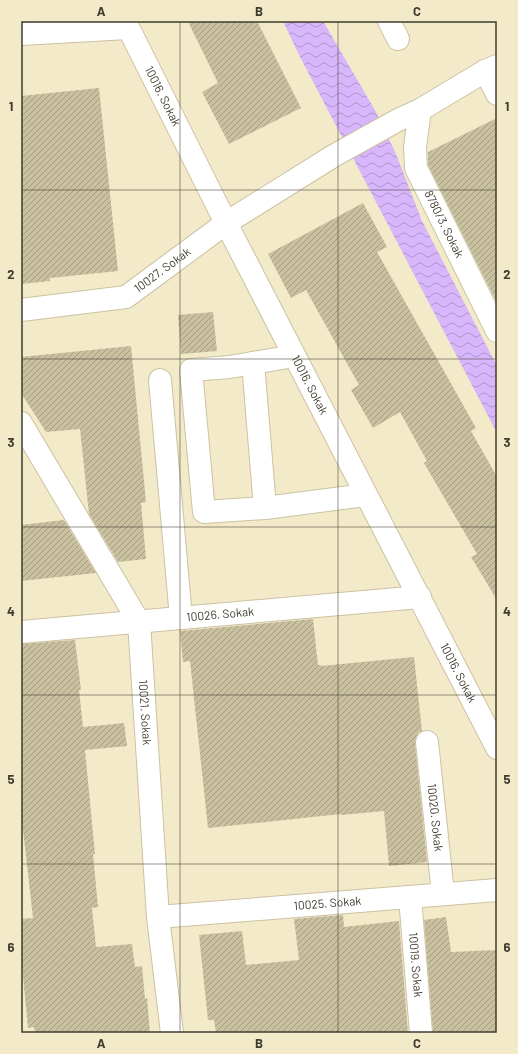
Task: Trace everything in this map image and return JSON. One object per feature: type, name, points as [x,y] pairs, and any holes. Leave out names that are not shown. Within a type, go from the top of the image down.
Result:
[{"type":"street","points":[[21,34],[126,24]]},
{"type":"street","name":"10016. Sokak","points":[[126,24],[294,356],[497,748]]},
{"type":"street","points":[[491,69],[497,94]]},
{"type":"street","name":"10027. Sokak","points":[[21,310],[126,297],[226,223],[336,155],[398,120],[420,110],[491,69]]},
{"type":"street","name":"8780/3. Sokak","points":[[420,110],[415,147],[416,168],[497,331]]},
{"type":"street","points":[[294,356],[230,367],[191,370],[204,512],[265,508],[366,495]]},
{"type":"street","points":[[254,363],[265,508]]},
{"type":"street","points":[[160,380],[181,618]]},
{"type":"street","name":"10021. Sokak","points":[[21,423],[139,622],[158,917],[172,1033]]},
{"type":"street","name":"10026. Sokak","points":[[21,632],[420,597]]},
{"type":"street","name":"10020. Sokak","points":[[427,742],[443,894]]},
{"type":"street","name":"10025. Sokak","points":[[158,917],[497,890]]},
{"type":"street","name":"10019. Sokak","points":[[410,897],[421,1033]]},
{"type":"water","points":[[283,21],[323,21],[376,112],[396,154],[422,221],[497,366],[497,433],[299,55]]},
{"type":"building","points":[[188,21],[257,21],[301,108],[229,144],[202,92],[218,83]]},
{"type":"building","points":[[99,88],[118,271],[50,278],[50,281],[21,284],[21,96]]},
{"type":"building","points":[[497,118],[497,303],[428,165],[428,152]]},
{"type":"building","points":[[363,203],[387,247],[377,252],[476,428],[471,431],[497,477],[497,600],[471,557],[477,554],[424,463],[427,461],[400,412],[373,428],[351,390],[359,385],[306,290],[291,298],[268,254]]},
{"type":"building","points":[[213,312],[217,351],[181,354],[178,315]]},
{"type":"building","points":[[131,346],[146,502],[141,503],[146,559],[118,562],[89,514],[80,429],[46,432],[21,393],[21,357]]},
{"type":"building","points":[[64,520],[96,573],[21,581],[21,525]]},
{"type":"building","points":[[313,619],[318,665],[321,666],[414,657],[422,731],[419,732],[416,737],[415,743],[427,862],[389,866],[384,811],[208,828],[190,661],[183,662],[180,631]]},
{"type":"building","points":[[75,640],[81,690],[79,690],[83,727],[124,723],[127,746],[85,750],[95,854],[93,854],[98,907],[92,908],[96,947],[132,944],[135,967],[142,966],[150,1033],[35,1033],[34,1027],[28,1028],[21,966],[21,919],[33,918],[21,812],[21,644]]},
{"type":"building","points":[[343,915],[344,927],[399,921],[408,1033],[216,1033],[214,1020],[208,1020],[199,935],[242,931],[246,965],[299,960],[294,919]]},
{"type":"building","points":[[446,917],[451,952],[497,950],[497,1033],[433,1033],[424,920]]}]
